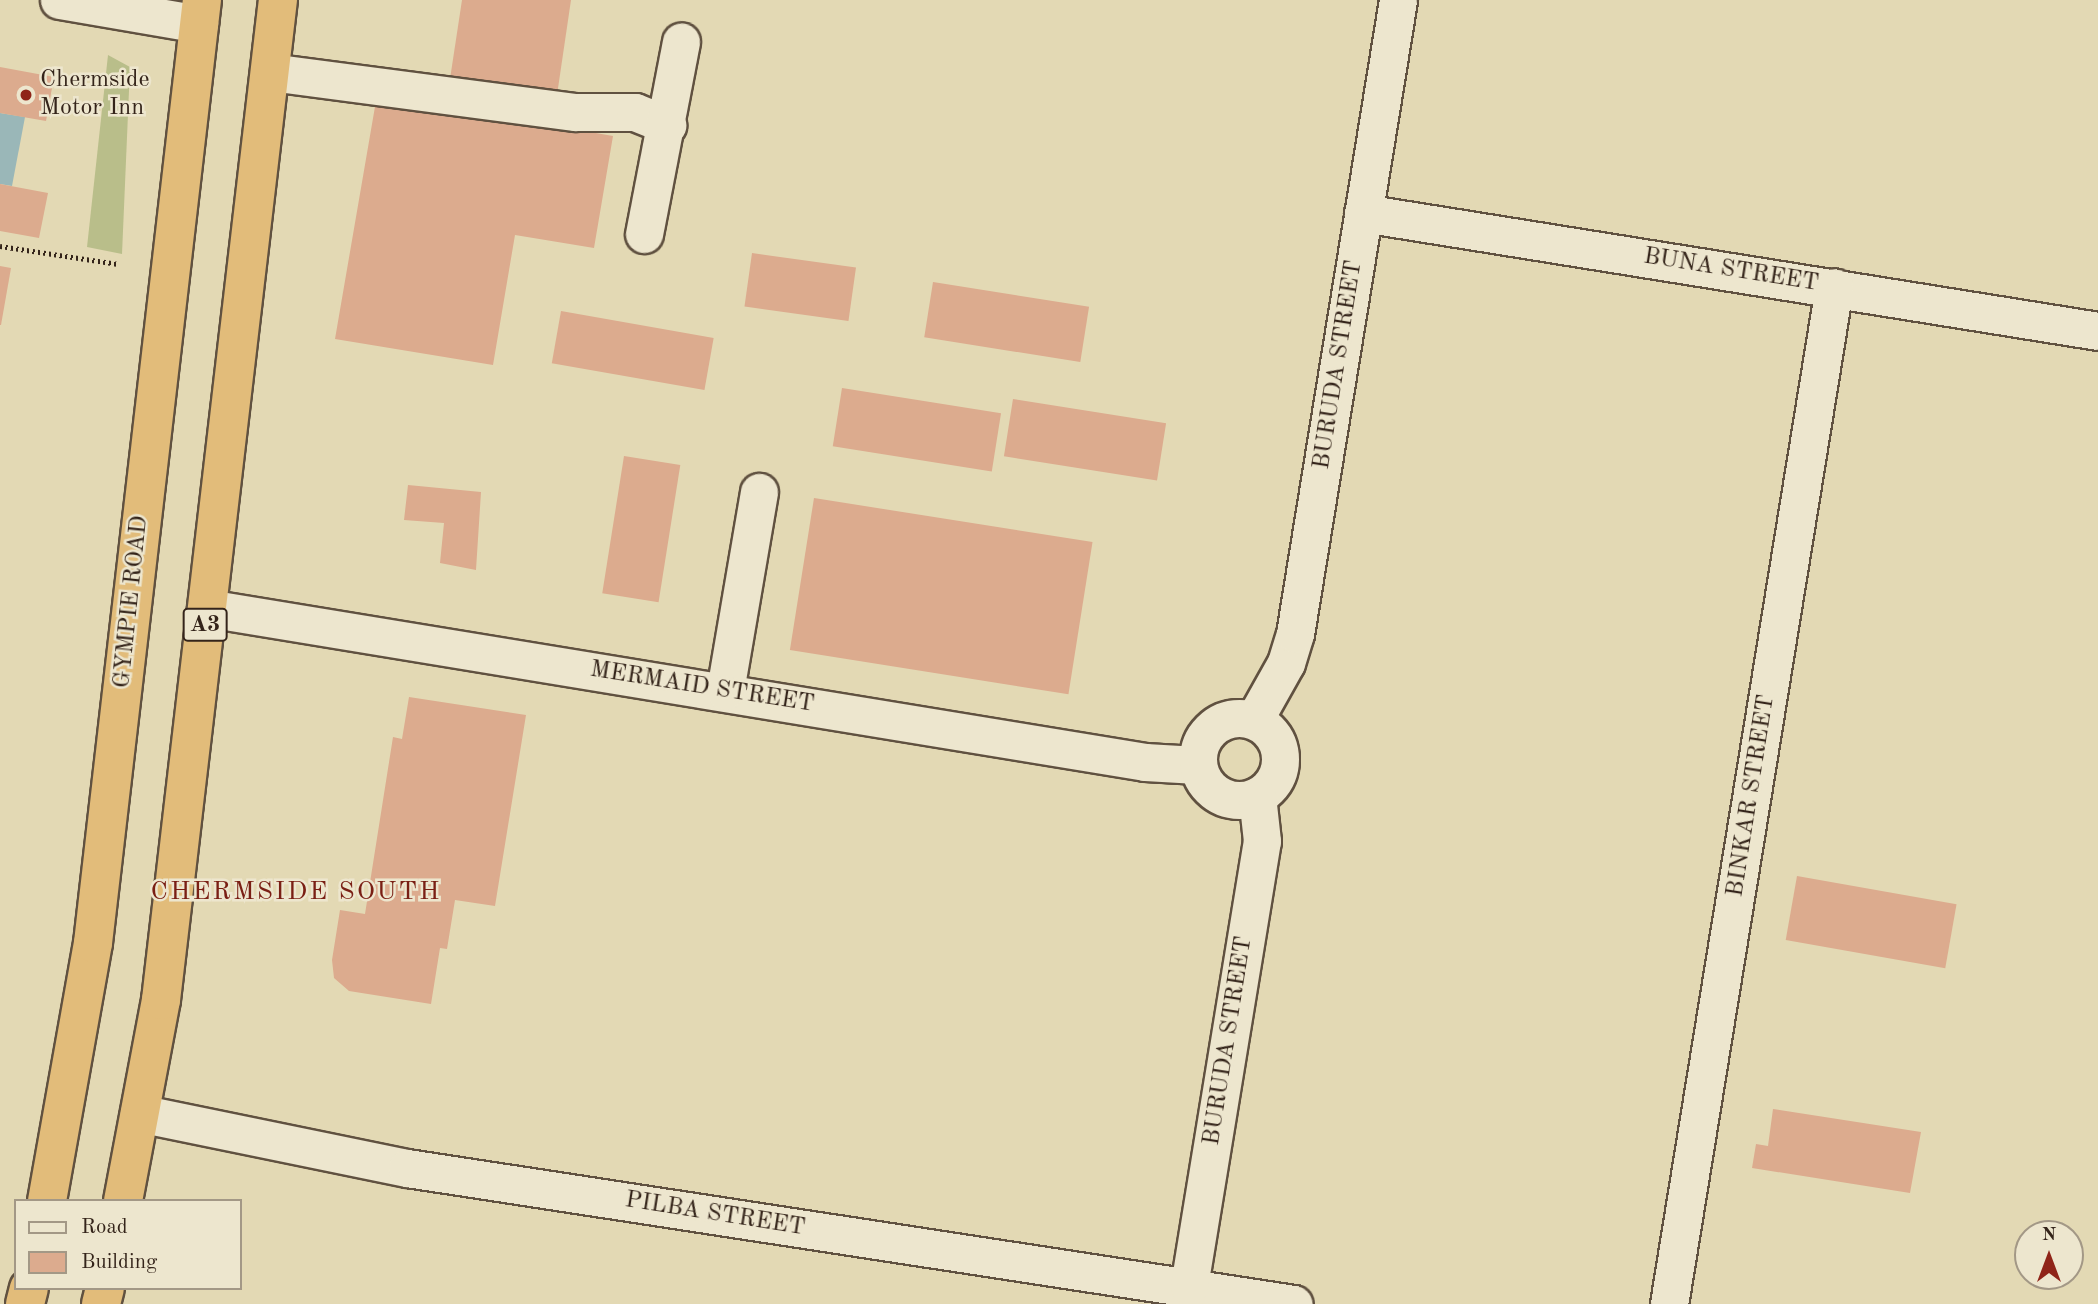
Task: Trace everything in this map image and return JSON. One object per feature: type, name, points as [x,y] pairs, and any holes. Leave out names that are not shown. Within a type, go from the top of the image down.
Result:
[{"type":"highway","name":"A3","points":[[123,1199],[161,1000],[278,0]]},
{"type":"highway","name":"GYMPIE ROAD","points":[[47,1199],[93,943],[201,12]]},
{"type":"street","points":[[59,0],[201,12]]},
{"type":"street","name":"BURUDA STREET","points":[[1254,720],[1292,649],[1398,0]]},
{"type":"street","points":[[644,234],[668,125],[681,42]]},
{"type":"street","points":[[270,72],[575,112],[635,112],[668,125]]},
{"type":"street","name":"BUNA STREET","points":[[1363,214],[2098,331]]},
{"type":"street","name":"BINKAR STREET","points":[[1669,1304],[1834,288]]},
{"type":"street","points":[[725,691],[759,492]]},
{"type":"street","name":"MERMAID STREET","points":[[207,608],[1145,762],[1197,765]]},
{"type":"street","points":[[1233,719],[1254,720],[1266,728],[1279,750],[1276,777],[1257,796],[1231,800],[1219,796],[1201,778],[1197,765],[1198,750],[1213,727],[1233,719]]},
{"type":"street","name":"BURUDA STREET","points":[[1188,1286],[1262,841],[1257,796]]},
{"type":"street","name":"PILBA STREET","points":[[139,1113],[407,1168],[1294,1304]]},
{"type":"path","points":[[0,246],[117,264]]},
{"type":"green space","points":[[108,55],[130,67],[122,254],[87,247]]},
{"type":"water","points":[[0,113],[25,117],[12,186],[0,184]]},
{"type":"building","points":[[462,0],[571,0],[557,95],[450,79]]},
{"type":"building","name":"Chermside Motor Inn","points":[[0,67],[54,77],[46,121],[0,113]]},
{"type":"building","points":[[377,95],[613,136],[594,248],[515,235],[493,365],[335,339]]},
{"type":"building","name":"Chermside Motor Inn","points":[[0,184],[48,193],[39,238],[0,231]]},
{"type":"building","points":[[752,253],[856,268],[848,321],[744,306]]},
{"type":"building","points":[[0,266],[11,268],[1,325],[0,325]]},
{"type":"building","points":[[933,282],[1089,307],[1080,362],[924,337]]},
{"type":"building","points":[[561,311],[714,338],[704,390],[552,363]]},
{"type":"building","points":[[842,388],[1001,413],[992,471],[833,446]]},
{"type":"building","points":[[1013,399],[1166,423],[1157,481],[1004,456]]},
{"type":"building","points":[[624,456],[680,465],[659,602],[602,593]]},
{"type":"building","points":[[408,485],[481,492],[476,570],[440,563],[444,523],[404,520]]},
{"type":"building","points":[[814,498],[1093,542],[1068,694],[790,650]]},
{"type":"building","points":[[409,697],[526,715],[495,906],[455,900],[447,949],[440,948],[431,1004],[349,991],[334,978],[332,960],[340,910],[365,914],[393,737],[402,739]]},
{"type":"building","points":[[1797,876],[1957,904],[1945,968],[1786,940]]},
{"type":"building","points":[[1773,1109],[1921,1132],[1910,1193],[1752,1168],[1756,1144],[1768,1146]]},
{"type":"place","name":"Chermside Motor Inn","points":[[26,95]]},
{"type":"district","name":"CHERMSIDE SOUTH","points":[[296,893]]}]
